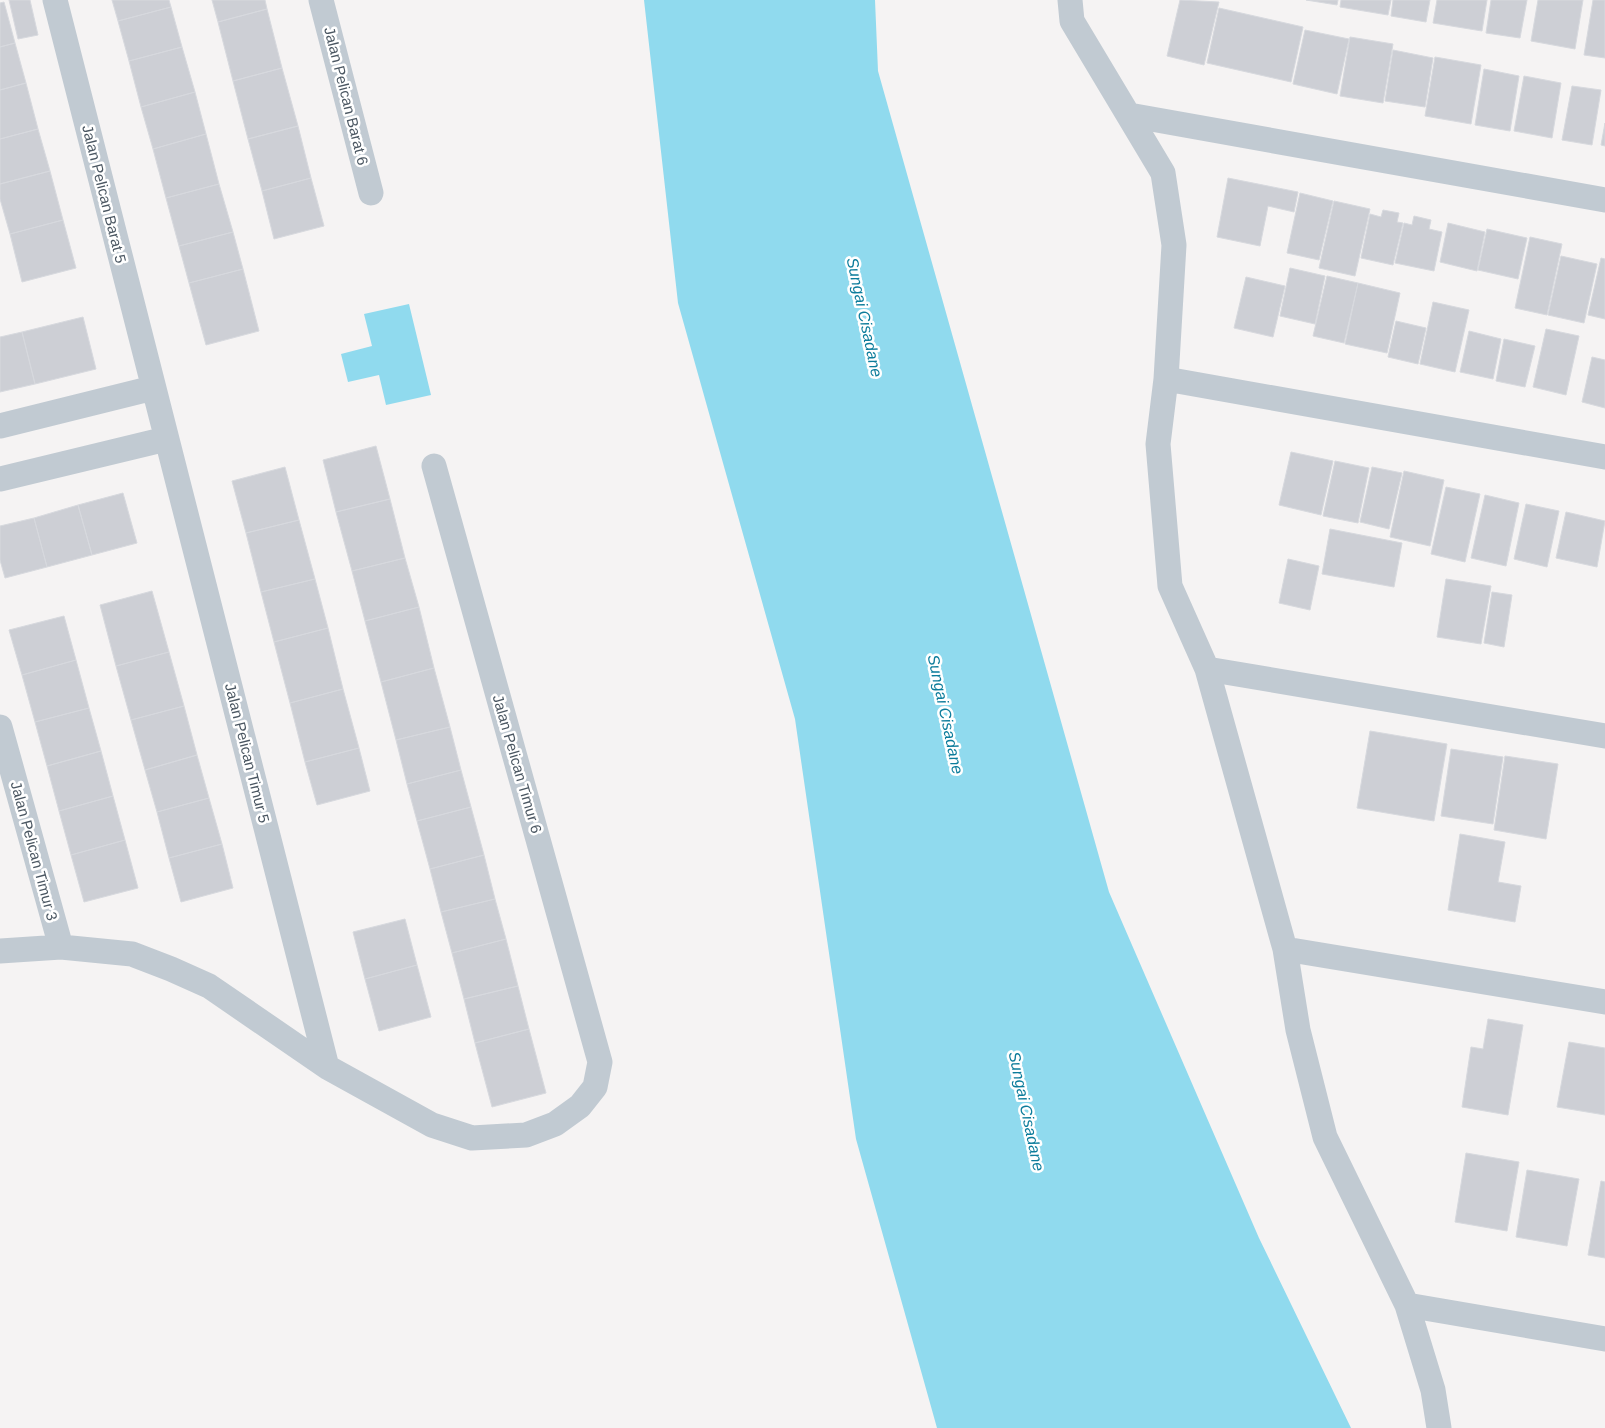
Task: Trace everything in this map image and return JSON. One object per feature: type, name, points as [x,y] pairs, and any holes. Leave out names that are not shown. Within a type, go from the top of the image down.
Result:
[{"type":"street","name":"Jalan Pelican Barat 5","points":[[55,0],[166,439]]},
{"type":"street","name":"Jalan Pelican Barat 6","points":[[321,0],[370,193]]},
{"type":"street","points":[[1070,0],[1072,21],[1163,173],[1174,245],[1166,379],[1158,444],[1170,586],[1207,669],[1285,949],[1298,1030],[1325,1138],[1407,1305],[1433,1390],[1439,1428]]},
{"type":"street","points":[[1129,115],[1605,200]]},
{"type":"street","points":[[1166,379],[1605,456]]},
{"type":"street","points":[[0,426],[153,388]]},
{"type":"street","points":[[0,479],[166,439]]},
{"type":"street","name":"Jalan Pelican Timur 5","points":[[166,439],[327,1067]]},
{"type":"street","name":"Jalan Pelican Timur 6","points":[[327,1067],[432,1125],[472,1138],[482,1138],[526,1135],[555,1124],[580,1106],[595,1087],[600,1062],[434,466]]},
{"type":"street","points":[[1207,669],[1605,736]]},
{"type":"street","name":"Jalan Pelican Timur 3","points":[[0,727],[61,947]]},
{"type":"street","points":[[0,951],[61,947],[132,954],[209,986],[327,1067]]},
{"type":"street","points":[[1285,949],[1605,1002]]},
{"type":"street","points":[[1407,1305],[1605,1339]]},
{"type":"water","name":"Sungai Cisadane","points":[[644,0],[875,0],[878,71],[1109,892],[1259,1238],[1351,1428],[937,1428],[856,1139],[795,719],[678,303]]},
{"type":"water","points":[[409,304],[431,395],[386,405],[379,375],[348,382],[341,354],[372,346],[364,314]]},
{"type":"building","points":[[9,0],[30,0],[38,35],[18,39]]},
{"type":"building","points":[[112,0],[169,0],[171,7],[118,21]]},
{"type":"building","points":[[212,0],[265,0],[267,9],[218,22]]},
{"type":"building","points":[[1180,0],[1219,2],[1204,65],[1167,56]]},
{"type":"building","points":[[1306,0],[1338,0],[1337,5]]},
{"type":"building","points":[[1341,0],[1391,0],[1388,15],[1340,7]]},
{"type":"building","points":[[1393,0],[1430,0],[1426,22],[1391,16]]},
{"type":"building","points":[[1437,0],[1487,0],[1482,31],[1433,23]]},
{"type":"building","points":[[1491,0],[1527,0],[1520,38],[1486,33]]},
{"type":"building","points":[[1538,0],[1583,0],[1575,49],[1531,41]]},
{"type":"building","points":[[1593,0],[1605,0],[1605,58],[1584,55]]},
{"type":"building","points":[[4,2],[15,43],[0,47],[0,3]]},
{"type":"building","points":[[171,7],[182,47],[129,61],[118,21]]},
{"type":"building","points":[[1219,8],[1303,27],[1291,82],[1207,63]]},
{"type":"building","points":[[267,9],[282,68],[233,81],[218,22]]},
{"type":"building","points":[[1305,30],[1349,39],[1337,94],[1293,84]]},
{"type":"building","points":[[1350,37],[1393,44],[1383,103],[1340,96]]},
{"type":"building","points":[[15,43],[26,83],[0,90],[0,47]]},
{"type":"building","points":[[182,47],[195,92],[141,107],[129,61]]},
{"type":"building","points":[[1393,50],[1433,58],[1425,107],[1385,101]]},
{"type":"building","points":[[1435,57],[1481,65],[1471,124],[1425,116]]},
{"type":"building","points":[[282,68],[298,126],[248,139],[233,81]]},
{"type":"building","points":[[1484,69],[1519,76],[1510,131],[1475,125]]},
{"type":"building","points":[[1524,76],[1561,83],[1552,138],[1514,131]]},
{"type":"building","points":[[26,83],[38,129],[0,139],[0,90]]},
{"type":"building","points":[[1572,86],[1601,90],[1592,145],[1562,140]]},
{"type":"building","points":[[195,92],[206,134],[153,149],[141,107]]},
{"type":"building","points":[[1605,123],[1605,146],[1601,145]]},
{"type":"building","points":[[298,126],[311,178],[262,191],[248,139]]},
{"type":"building","points":[[38,129],[50,171],[0,184],[0,139]]},
{"type":"building","points":[[206,134],[219,184],[166,198],[153,149]]},
{"type":"building","points":[[50,171],[63,220],[10,234],[0,199],[0,184]]},
{"type":"building","points":[[311,178],[324,226],[274,239],[262,191]]},
{"type":"building","points":[[1228,178],[1298,192],[1294,212],[1268,206],[1260,246],[1217,237]]},
{"type":"building","points":[[219,184],[233,232],[179,246],[166,198]]},
{"type":"building","points":[[1300,193],[1333,201],[1319,260],[1287,253]]},
{"type":"building","points":[[1334,201],[1370,209],[1355,276],[1319,268]]},
{"type":"building","points":[[1383,210],[1399,213],[1397,222],[1403,223],[1393,265],[1361,258],[1370,214],[1381,217]]},
{"type":"building","points":[[1414,216],[1431,220],[1429,229],[1442,232],[1434,271],[1395,263],[1404,223],[1412,225]]},
{"type":"building","points":[[63,220],[76,268],[22,282],[10,234]]},
{"type":"building","points":[[1448,223],[1485,232],[1477,271],[1440,262]]},
{"type":"building","points":[[1487,229],[1527,238],[1518,279],[1478,270]]},
{"type":"building","points":[[233,232],[243,269],[189,283],[179,246]]},
{"type":"building","points":[[1530,237],[1562,244],[1547,315],[1515,308]]},
{"type":"building","points":[[1561,256],[1597,264],[1584,323],[1548,315]]},
{"type":"building","points":[[1601,258],[1605,259],[1605,319],[1588,315]]},
{"type":"building","points":[[1290,268],[1325,276],[1315,324],[1280,316]]},
{"type":"building","points":[[243,269],[259,331],[206,345],[189,283]]},
{"type":"building","points":[[1327,276],[1358,283],[1344,343],[1313,336]]},
{"type":"building","points":[[1246,277],[1285,286],[1273,337],[1234,328]]},
{"type":"building","points":[[1358,283],[1400,293],[1387,353],[1345,344]]},
{"type":"building","points":[[1433,302],[1469,310],[1455,372],[1420,364]]},
{"type":"building","points":[[83,317],[96,369],[35,384],[22,332]]},
{"type":"building","points":[[1396,321],[1426,328],[1418,364],[1388,357]]},
{"type":"building","points":[[1546,329],[1579,336],[1566,395],[1533,387]]},
{"type":"building","points":[[1469,331],[1501,339],[1493,379],[1460,372]]},
{"type":"building","points":[[22,332],[35,384],[0,392],[0,337]]},
{"type":"building","points":[[1504,339],[1535,346],[1525,387],[1496,381]]},
{"type":"building","points":[[1592,357],[1605,360],[1605,408],[1582,402]]},
{"type":"building","points":[[376,446],[390,499],[336,512],[323,460]]},
{"type":"building","points":[[1291,452],[1333,461],[1321,515],[1279,505]]},
{"type":"building","points":[[1335,461],[1369,468],[1358,523],[1323,516]]},
{"type":"building","points":[[285,467],[299,520],[246,533],[232,481]]},
{"type":"building","points":[[1372,467],[1402,473],[1389,529],[1360,522]]},
{"type":"building","points":[[1404,471],[1444,480],[1430,546],[1390,537]]},
{"type":"building","points":[[1446,487],[1480,494],[1465,562],[1431,554]]},
{"type":"building","points":[[123,493],[137,543],[92,555],[78,505]]},
{"type":"building","points":[[1485,495],[1519,503],[1506,566],[1471,558]]},
{"type":"building","points":[[390,499],[405,558],[352,571],[336,512]]},
{"type":"building","points":[[1526,504],[1559,511],[1547,567],[1514,559]]},
{"type":"building","points":[[78,505],[92,555],[47,567],[34,518]]},
{"type":"building","points":[[1566,512],[1605,521],[1597,567],[1556,558]]},
{"type":"building","points":[[34,518],[47,567],[5,578],[0,560],[0,526]]},
{"type":"building","points":[[299,520],[315,579],[261,592],[246,533]]},
{"type":"building","points":[[1330,529],[1402,543],[1394,587],[1322,574]]},
{"type":"building","points":[[405,558],[419,607],[365,621],[352,571]]},
{"type":"building","points":[[1288,559],[1319,566],[1310,610],[1279,603]]},
{"type":"building","points":[[315,579],[328,628],[274,642],[261,592]]},
{"type":"building","points":[[1446,579],[1491,586],[1481,644],[1437,637]]},
{"type":"building","points":[[152,591],[169,652],[116,666],[100,605]]},
{"type":"building","points":[[1492,592],[1512,595],[1504,647],[1484,643]]},
{"type":"building","points":[[419,607],[434,668],[381,682],[365,621]]},
{"type":"building","points":[[64,616],[76,660],[22,675],[9,630]]},
{"type":"building","points":[[328,628],[343,689],[290,703],[274,642]]},
{"type":"building","points":[[169,652],[184,706],[131,720],[116,666]]},
{"type":"building","points":[[76,660],[89,708],[35,722],[22,675]]},
{"type":"building","points":[[434,668],[450,727],[396,740],[381,682]]},
{"type":"building","points":[[343,689],[359,748],[305,762],[290,703]]},
{"type":"building","points":[[184,706],[197,755],[145,770],[131,720]]},
{"type":"building","points":[[89,708],[101,751],[47,766],[35,722]]},
{"type":"building","points":[[450,727],[461,770],[407,784],[396,740]]},
{"type":"building","points":[[1370,731],[1447,744],[1434,821],[1357,808]]},
{"type":"building","points":[[359,748],[370,791],[317,805],[305,762]]},
{"type":"building","points":[[1451,749],[1503,757],[1493,824],[1441,816]]},
{"type":"building","points":[[101,751],[113,796],[59,811],[47,766]]},
{"type":"building","points":[[197,755],[209,798],[157,812],[145,770]]},
{"type":"building","points":[[1505,756],[1558,764],[1546,839],[1494,830]]},
{"type":"building","points":[[461,770],[471,807],[417,821],[407,784]]},
{"type":"building","points":[[113,796],[125,840],[71,855],[59,811]]},
{"type":"building","points":[[209,798],[222,844],[169,858],[157,812]]},
{"type":"building","points":[[471,807],[484,855],[430,869],[417,821]]},
{"type":"building","points":[[1460,834],[1505,842],[1498,882],[1521,886],[1515,922],[1448,910]]},
{"type":"building","points":[[125,840],[138,888],[84,902],[71,855]]},
{"type":"building","points":[[222,844],[233,888],[181,902],[169,858]]},
{"type":"building","points":[[484,855],[495,899],[441,912],[430,869]]},
{"type":"building","points":[[495,899],[506,939],[452,953],[441,912]]},
{"type":"building","points":[[405,919],[417,965],[365,979],[353,932]]},
{"type":"building","points":[[506,939],[518,986],[464,999],[452,953]]},
{"type":"building","points":[[417,965],[431,1017],[379,1031],[365,979]]},
{"type":"building","points":[[518,986],[529,1029],[475,1043],[464,999]]},
{"type":"building","points":[[1488,1019],[1523,1025],[1508,1115],[1462,1107],[1471,1047],[1483,1049]]},
{"type":"building","points":[[529,1029],[546,1093],[492,1107],[475,1043]]},
{"type":"building","points":[[1569,1042],[1605,1048],[1605,1115],[1557,1107]]},
{"type":"building","points":[[1466,1153],[1519,1162],[1507,1231],[1455,1222]]},
{"type":"building","points":[[1527,1170],[1579,1179],[1567,1246],[1516,1237]]},
{"type":"building","points":[[1601,1181],[1605,1182],[1605,1258],[1588,1255]]}]
